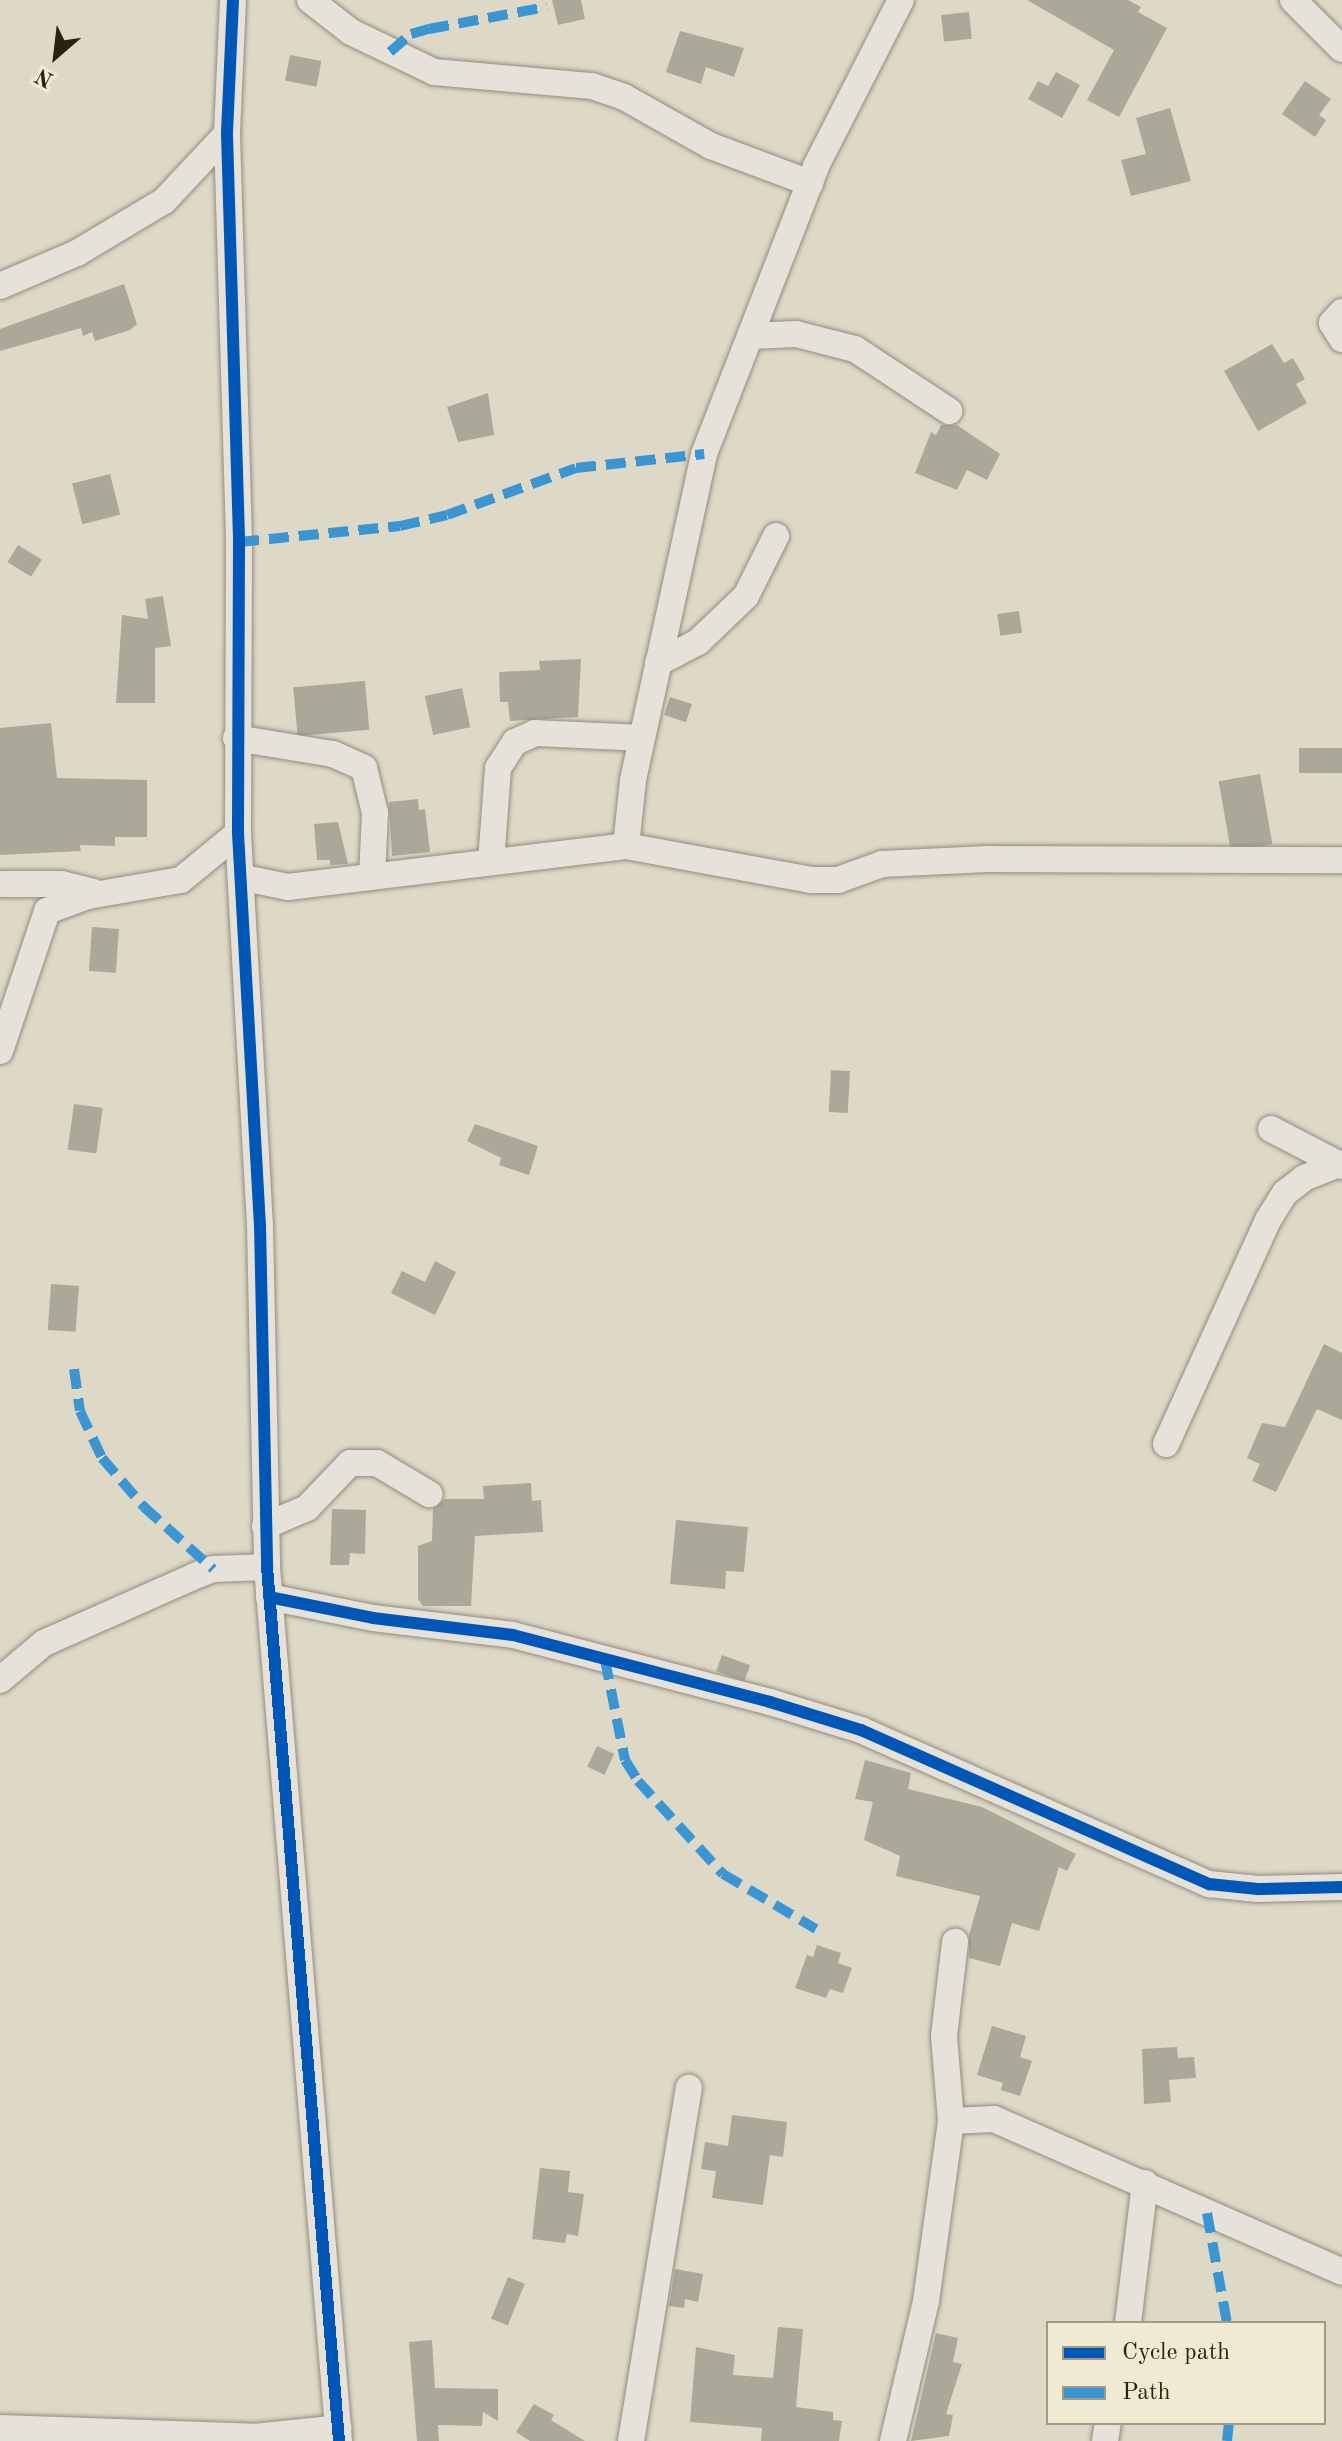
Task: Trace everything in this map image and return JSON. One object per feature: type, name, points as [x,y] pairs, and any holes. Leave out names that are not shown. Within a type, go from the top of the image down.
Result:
[{"type":"street","points":[[0,2428],[254,2437],[339,2435],[265,1526],[260,1225],[244,878],[238,833],[236,738],[239,542],[227,134],[233,0]]},
{"type":"street","points":[[310,0],[351,32],[434,72],[592,86],[624,97],[711,146],[810,183]]},
{"type":"street","points":[[626,846],[641,738],[704,454],[810,183],[901,0]]},
{"type":"street","points":[[1293,0],[1342,49]]},
{"type":"street","points":[[0,286],[77,253],[164,201],[227,134]]},
{"type":"street","points":[[1342,312],[1332,323],[1342,339]]},
{"type":"street","points":[[750,336],[796,334],[855,349],[949,411]]},
{"type":"street","points":[[658,663],[698,642],[746,596],[776,536]]},
{"type":"street","points":[[491,862],[498,768],[515,742],[535,733],[641,738]]},
{"type":"street","points":[[236,738],[333,754],[364,768],[375,813],[372,876]]},
{"type":"street","points":[[0,1051],[43,917],[61,902],[181,880],[238,833]]},
{"type":"street","points":[[244,878],[288,887],[626,846],[812,880],[838,880],[882,864],[987,859],[1342,860]]},
{"type":"street","points":[[0,884],[62,884],[100,894]]},
{"type":"street","points":[[1271,1129],[1340,1165]]},
{"type":"street","points":[[1166,1444],[1268,1220],[1285,1193],[1304,1178],[1340,1165]]},
{"type":"street","points":[[265,1526],[307,1508],[337,1472],[362,1460],[392,1469],[429,1494]]},
{"type":"street","points":[[0,1680],[44,1643],[200,1574],[213,1569],[267,1567]]},
{"type":"street","points":[[269,1597],[373,1618],[513,1635],[801,1711],[861,1730],[1209,1884],[1272,1889],[1342,1887]]},
{"type":"street","points":[[893,2441],[926,2301],[951,2121],[944,2036],[955,1942]]},
{"type":"street","points":[[631,2441],[689,2088]]},
{"type":"street","points":[[951,2121],[994,2119],[1342,2272]]},
{"type":"street","points":[[1128,2321],[1145,2183]]},
{"type":"building","points":[[552,0],[581,0],[585,19],[558,25]]},
{"type":"building","points":[[1027,0],[1128,0],[1141,7],[1138,12],[1167,28],[1119,117],[1087,100],[1114,50]]},
{"type":"building","points":[[969,12],[972,39],[944,42],[941,15]]},
{"type":"building","points":[[680,31],[744,48],[734,77],[706,67],[701,84],[666,72]]},
{"type":"building","points":[[290,55],[321,61],[316,87],[285,81]]},
{"type":"building","points":[[1056,72],[1080,85],[1062,118],[1028,99],[1038,81],[1048,86]]},
{"type":"building","points":[[1305,81],[1331,99],[1319,115],[1326,120],[1315,137],[1282,114]]},
{"type":"building","points":[[1170,108],[1191,181],[1131,196],[1121,160],[1146,154],[1136,118]]},
{"type":"building","points":[[124,284],[137,324],[130,330],[95,341],[92,332],[83,336],[81,328],[0,351],[0,329]]},
{"type":"building","points":[[1272,344],[1284,363],[1293,358],[1305,379],[1296,384],[1307,403],[1258,431],[1224,371]]},
{"type":"building","points":[[488,393],[494,435],[458,442],[447,407]]},
{"type":"building","points":[[941,425],[957,425],[1000,454],[987,480],[967,470],[957,490],[915,473],[931,432],[936,435]]},
{"type":"building","points":[[110,474],[120,515],[82,524],[72,483]]},
{"type":"building","points":[[18,545],[42,560],[31,577],[7,562]]},
{"type":"building","points":[[163,596],[171,646],[155,648],[155,703],[116,703],[122,615],[148,619],[145,599]]},
{"type":"building","points":[[1019,611],[1022,633],[1000,636],[997,614]]},
{"type":"building","points":[[581,659],[578,717],[510,721],[508,702],[500,702],[499,672],[540,670],[539,661]]},
{"type":"building","points":[[365,681],[369,730],[298,736],[293,687]]},
{"type":"building","points":[[462,688],[470,727],[433,735],[425,696]]},
{"type":"building","points":[[670,697],[692,704],[686,722],[664,715]]},
{"type":"building","points":[[51,723],[57,778],[147,780],[147,837],[115,837],[115,846],[80,845],[81,851],[0,855],[0,728]]},
{"type":"building","points":[[1299,748],[1342,748],[1342,773],[1299,773]]},
{"type":"building","points":[[1260,774],[1272,844],[1231,851],[1219,781]]},
{"type":"building","points":[[418,799],[419,810],[425,809],[430,852],[392,856],[389,802]]},
{"type":"building","points":[[338,822],[348,864],[330,865],[330,860],[317,860],[314,824]]},
{"type":"building","points":[[92,927],[119,929],[116,973],[89,971]]},
{"type":"building","points":[[831,1070],[850,1071],[848,1113],[829,1112]]},
{"type":"building","points":[[74,1104],[103,1108],[96,1154],[68,1150]]},
{"type":"building","points":[[475,1124],[538,1146],[529,1175],[499,1165],[501,1158],[467,1141]]},
{"type":"building","points":[[435,1261],[456,1272],[435,1315],[391,1293],[402,1271],[425,1282]]},
{"type":"building","points":[[51,1284],[79,1286],[76,1332],[48,1330]]},
{"type":"building","points":[[1324,1344],[1342,1353],[1342,1420],[1317,1409],[1276,1492],[1252,1481],[1260,1464],[1247,1458],[1262,1423],[1285,1427]]},
{"type":"building","points":[[531,1483],[532,1501],[541,1500],[543,1532],[475,1536],[471,1606],[423,1606],[418,1599],[418,1546],[432,1541],[433,1509],[445,1499],[484,1499],[483,1486]]},
{"type":"building","points":[[332,1509],[366,1510],[365,1554],[350,1553],[349,1565],[330,1565]]},
{"type":"building","points":[[676,1520],[748,1527],[744,1572],[726,1571],[725,1589],[670,1584]]},
{"type":"building","points":[[722,1655],[750,1665],[744,1681],[716,1671]]},
{"type":"building","points":[[597,1746],[614,1754],[604,1775],[587,1767]]},
{"type":"building","points":[[865,1760],[911,1773],[908,1789],[982,1807],[1076,1854],[1067,1871],[1059,1867],[1039,1931],[1012,1923],[1000,1966],[969,1958],[969,1935],[980,1896],[896,1876],[900,1856],[864,1840],[873,1802],[855,1799]]},
{"type":"building","points":[[817,1945],[841,1953],[838,1963],[852,1968],[843,1993],[830,1989],[826,1998],[795,1988],[807,1955],[813,1957]]},
{"type":"building","points":[[992,2026],[1026,2036],[1020,2057],[1032,2061],[1020,2096],[1001,2090],[1003,2083],[977,2075]]},
{"type":"building","points":[[1177,2047],[1178,2058],[1194,2057],[1196,2078],[1169,2080],[1171,2102],[1144,2104],[1142,2049]]},
{"type":"building","points":[[732,2115],[787,2122],[783,2157],[770,2155],[763,2205],[712,2198],[716,2171],[701,2169],[705,2142],[728,2146]]},
{"type":"building","points":[[540,2168],[570,2171],[568,2192],[584,2194],[578,2236],[567,2234],[565,2243],[532,2239]]},
{"type":"building","points":[[675,2269],[703,2274],[698,2302],[685,2299],[684,2308],[669,2306]]},
{"type":"building","points":[[508,2277],[525,2284],[508,2325],[491,2319]]},
{"type":"building","points":[[778,2327],[803,2329],[796,2407],[833,2412],[833,2420],[842,2421],[839,2441],[761,2441],[762,2428],[690,2422],[696,2347],[735,2355],[733,2375],[773,2378]]},
{"type":"building","points":[[936,2333],[958,2338],[953,2362],[962,2364],[946,2414],[953,2415],[949,2436],[911,2441]]},
{"type":"building","points":[[432,2340],[435,2388],[498,2389],[498,2421],[483,2412],[482,2426],[438,2425],[439,2441],[417,2441],[409,2342]]},
{"type":"building","points":[[534,2404],[554,2415],[551,2420],[585,2441],[530,2441],[516,2432]]},
{"type":"marked path","points":[[390,52],[411,34],[547,7]]},
{"type":"marked path","points":[[239,542],[400,526],[447,515],[576,468],[704,454]]},
{"type":"marked path","points":[[74,1369],[80,1411],[102,1458],[144,1507],[213,1569]]},
{"type":"marked path","points":[[605,1660],[625,1760],[638,1781],[723,1874],[816,1929]]},
{"type":"marked path","points":[[1207,2213],[1227,2321]]},
{"type":"marked path","points":[[1227,2441],[1229,2425]]},
{"type":"cycle path","points":[[233,0],[227,134],[239,542],[238,833],[260,1225],[267,1567],[339,2441]]},
{"type":"cycle path","points":[[269,1597],[373,1618],[513,1635],[770,1702],[861,1730],[1209,1884],[1258,1889],[1342,1887]]}]
